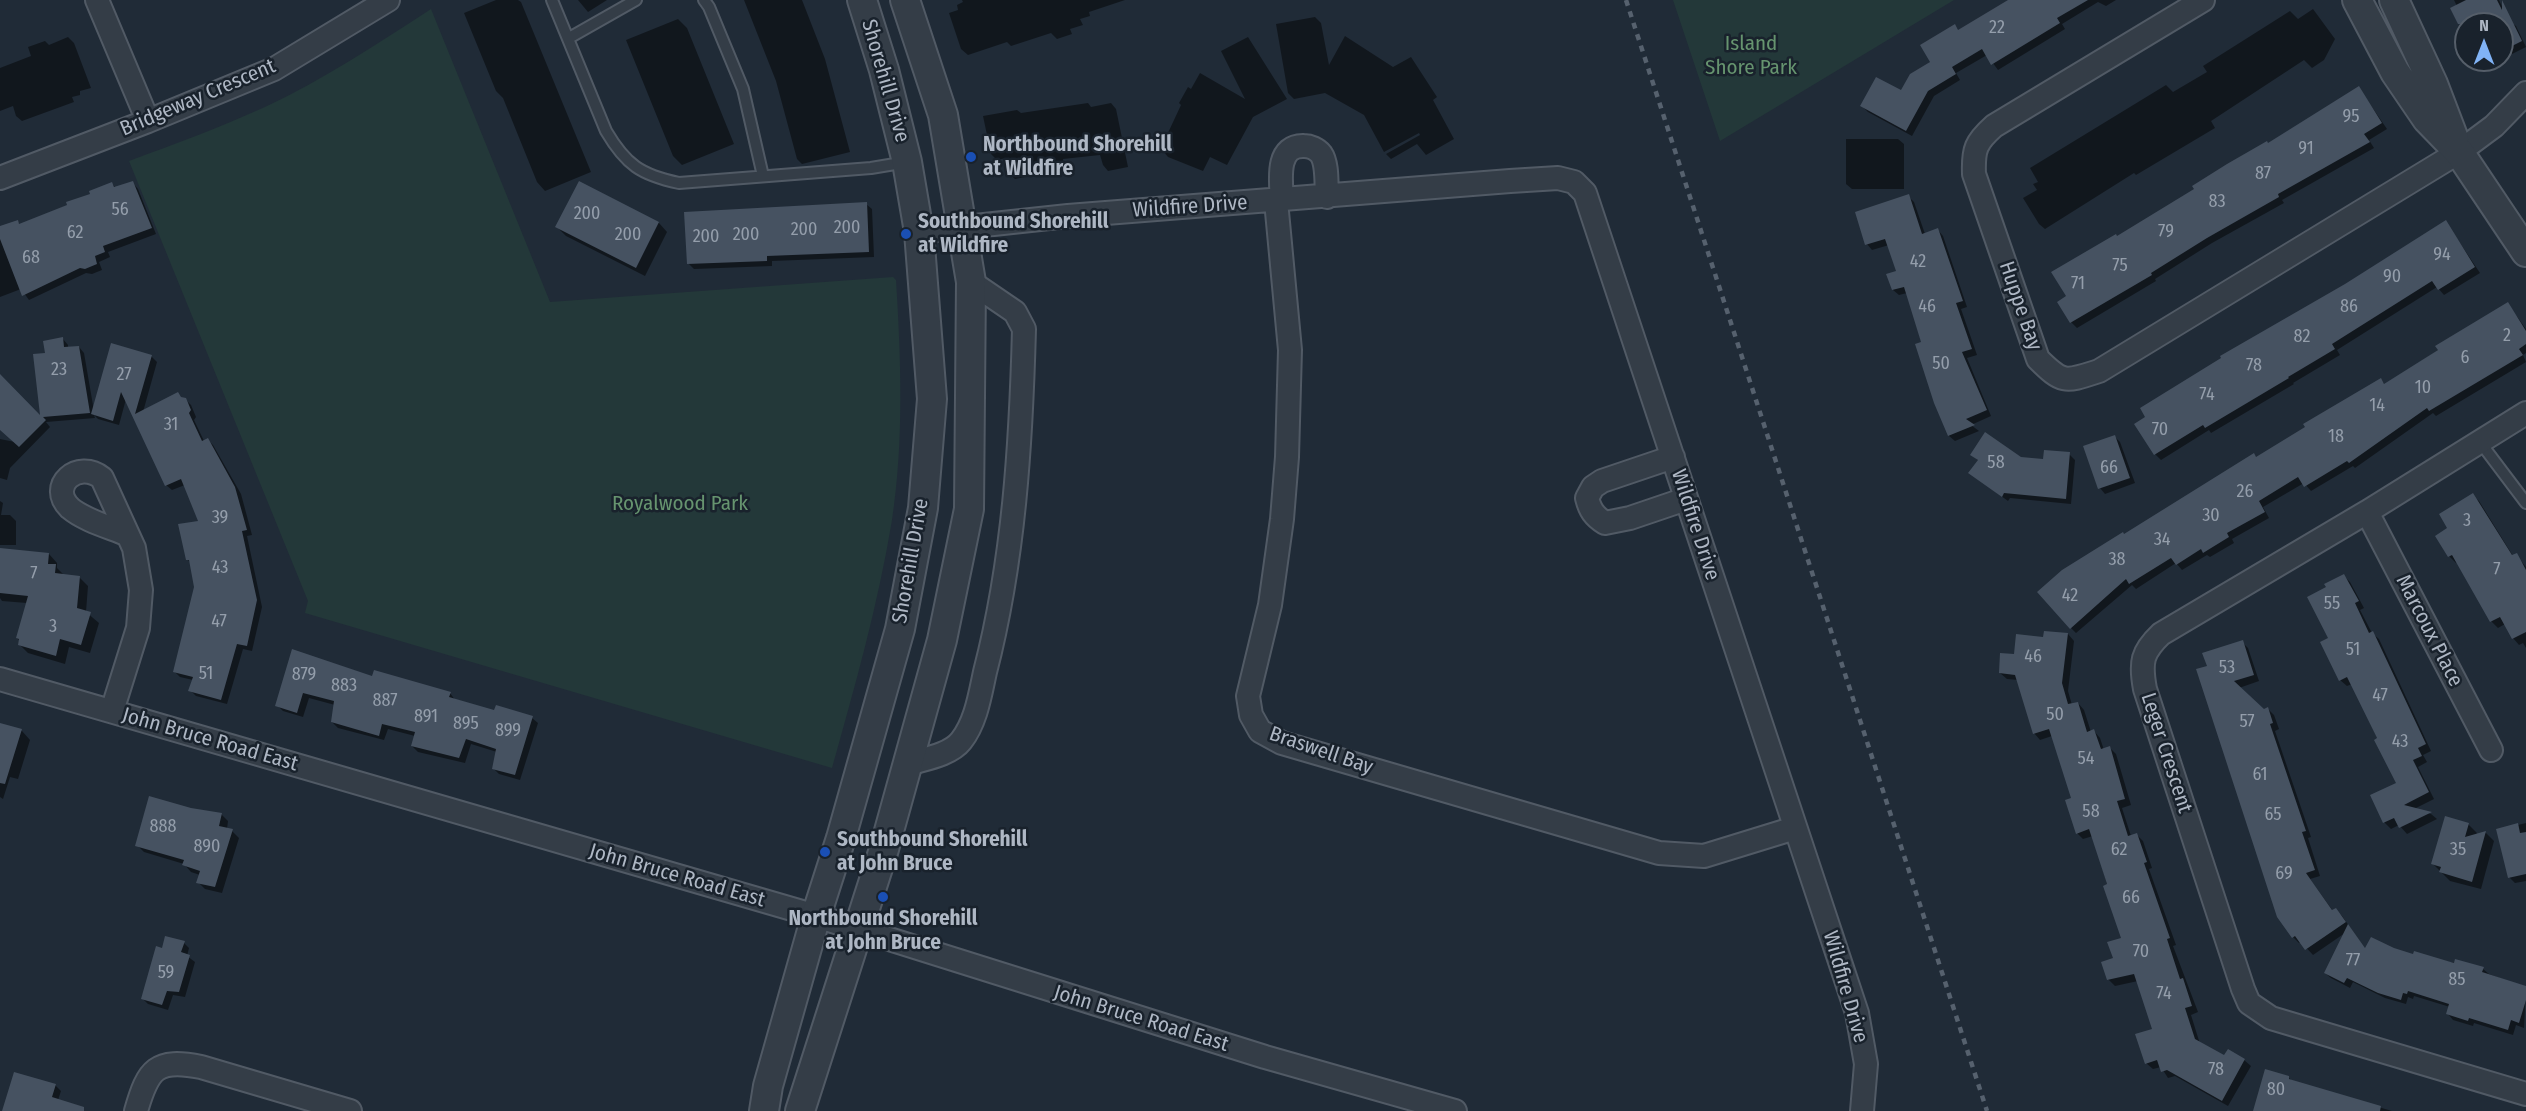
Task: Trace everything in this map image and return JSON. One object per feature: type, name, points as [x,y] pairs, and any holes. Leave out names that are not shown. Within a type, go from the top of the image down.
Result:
[{"type":"street","points":[[97,0],[148,121]]},
{"type":"street","name":"Bridgeway Crescent","points":[[0,178],[274,69],[388,0]]},
{"type":"street","name":"Shorehill Drive","points":[[764,1111],[768,1086],[816,916],[842,838],[900,629],[922,507],[932,399],[919,232],[907,162],[884,70],[862,0]]},
{"type":"street","name":"Shorehill Drive","points":[[801,1111],[884,849],[908,764],[942,640],[969,509],[971,282],[942,116],[905,0]]},
{"type":"street","name":"Huppe Bay","points":[[2203,0],[1994,126],[1981,138],[1973,154],[1974,174],[2038,359],[2056,377],[2074,379],[2098,371],[2459,152],[2494,126],[2526,93]]},
{"type":"street","points":[[2357,0],[2402,82],[2427,119],[2459,152],[2526,252]]},
{"type":"street","points":[[2394,0],[2433,84],[2459,152]]},
{"type":"street","points":[[1279,200],[1280,167],[1284,157],[1292,149],[1301,146],[1312,147],[1320,154],[1324,163],[1327,197]]},
{"type":"street","name":"Wildfire Drive","points":[[919,232],[962,225],[1558,178],[1574,182],[1585,193],[1857,1012],[1866,1064],[1862,1111]]},
{"type":"street","name":"Braswell Bay","points":[[1279,200],[1290,350],[1287,457],[1282,519],[1270,605],[1248,696],[1251,715],[1260,731],[1282,743],[1659,853],[1704,856],[1795,828]]},
{"type":"street","points":[[908,764],[936,756],[961,742],[973,720],[1004,584],[1018,478],[1024,329],[1015,312],[971,282]]},
{"type":"street","name":"Leger Crescent","points":[[2526,413],[2367,512],[2161,634],[2148,646],[2142,659],[2145,689],[2242,989],[2249,1003],[2271,1018],[2526,1094]]},
{"type":"street","points":[[1673,457],[1602,481],[1593,487],[1587,498],[1589,508],[1605,523],[1630,518],[1686,500]]},
{"type":"street","name":"Marcoux Place","points":[[2367,512],[2491,750]]},
{"type":"street","points":[[112,711],[138,628],[141,608],[138,563],[134,548],[126,534]]},
{"type":"street","name":"John Bruce Road East","points":[[0,679],[816,916],[1265,1057],[1455,1111]]},
{"type":"street","points":[[136,1111],[145,1082],[157,1069],[177,1062],[350,1111]]},
{"type":"lane","points":[[552,0],[606,131],[616,147],[633,166],[655,178],[679,183],[871,168],[907,162]]},
{"type":"lane","points":[[569,38],[636,0]]},
{"type":"lane","points":[[704,0],[743,89],[763,176]]},
{"type":"lane","points":[[2480,441],[2526,503]]},
{"type":"green space","name":"Island Shore Park","points":[[1673,0],[1954,0],[1720,141]]},
{"type":"green space","name":"Royalwood Park","points":[[431,9],[550,302],[893,277],[896,280],[900,430],[896,490],[873,614],[832,768],[305,613],[308,601],[129,161],[181,142],[287,96],[349,61]]},
{"type":"building","points":[[2008,0],[2088,0],[2057,18],[2060,23],[1991,65],[1982,49],[1952,67],[1956,74],[1928,91],[1906,131],[1860,106],[1876,77],[1901,90],[1910,74],[1930,62],[1920,45],[1955,24],[1958,30]]},
{"type":"building","points":[[2466,0],[2497,0],[2502,10],[2502,0],[2508,12],[2454,12],[2454,16],[2450,8]]},
{"type":"building","points":[[2514,25],[2522,41],[2514,45]]},
{"type":"building","points":[[2359,86],[2382,123],[2364,134],[2370,142],[2278,194],[2279,197],[2207,238],[2151,273],[2152,275],[2070,323],[2057,302],[2066,296],[2051,272],[2116,234],[2117,236],[2194,189],[2192,186],[2227,164],[2267,141],[2268,143]]},
{"type":"building","points":[[133,181],[152,228],[103,246],[105,252],[95,256],[97,264],[85,269],[80,268],[22,296],[0,239],[0,226],[18,220],[19,224],[67,205],[66,202],[90,194],[89,191],[112,182],[114,187]]},
{"type":"building","points":[[579,181],[659,222],[636,268],[555,227]]},
{"type":"building","points":[[1909,194],[1922,234],[1938,228],[1963,301],[1956,303],[1972,349],[1962,352],[1987,410],[1966,419],[1975,425],[1948,436],[1934,403],[1915,344],[1921,342],[1904,287],[1892,290],[1886,274],[1896,271],[1885,239],[1865,245],[1855,212]]},
{"type":"building","points":[[867,202],[869,252],[767,256],[767,261],[687,264],[684,212]]},
{"type":"building","points":[[2446,220],[2475,267],[2438,290],[2432,281],[2332,344],[2335,349],[2289,378],[2205,428],[2203,425],[2154,455],[2134,424],[2145,417],[2140,408],[2221,358],[2220,356],[2345,284]]},
{"type":"building","points":[[2508,302],[2526,331],[2526,344],[2519,349],[2523,355],[2429,411],[2427,408],[2349,463],[2347,461],[2304,487],[2298,477],[2259,501],[2265,512],[2227,533],[2229,537],[2203,553],[2201,549],[2176,565],[2171,558],[2129,584],[2126,579],[2070,629],[2037,592],[2062,570],[2123,532],[2124,534],[2254,453],[2256,457],[2305,427],[2303,424],[2381,378],[2384,384],[2438,350],[2435,346]]},
{"type":"building","points":[[63,337],[64,347],[79,346],[90,413],[43,417],[46,420],[19,447],[0,430],[0,374],[40,415],[33,354],[45,353],[43,341]]},
{"type":"building","points":[[111,343],[152,355],[135,414],[178,392],[181,397],[186,398],[191,410],[189,413],[202,441],[208,438],[235,487],[247,530],[242,531],[257,600],[247,646],[237,644],[221,700],[188,691],[193,677],[173,672],[194,587],[189,560],[186,560],[178,524],[198,521],[181,479],[165,486],[121,392],[113,421],[91,414]]},
{"type":"building","points":[[1985,432],[2021,457],[2043,459],[2044,450],[2070,452],[2066,499],[2004,493],[2002,497],[1968,473],[1978,460],[1970,455]]},
{"type":"building","points":[[2115,435],[2130,478],[2098,489],[2083,446]]},
{"type":"building","points":[[2473,493],[2512,555],[2517,553],[2526,570],[2526,632],[2512,639],[2500,617],[2490,622],[2452,555],[2448,557],[2435,536],[2447,528],[2439,514]]},
{"type":"building","points":[[0,548],[49,553],[48,564],[56,564],[55,573],[80,576],[77,608],[91,612],[81,645],[60,639],[56,656],[18,645],[19,639],[16,638],[28,596],[0,593]]},
{"type":"building","points":[[2344,574],[2359,601],[2355,603],[2369,633],[2373,631],[2426,744],[2418,748],[2422,756],[2413,760],[2429,792],[2404,805],[2432,812],[2399,828],[2394,818],[2383,823],[2370,795],[2396,783],[2374,740],[2377,738],[2347,677],[2339,681],[2320,642],[2328,638],[2307,597],[2326,587],[2324,584]]},
{"type":"building","points":[[2044,631],[2068,633],[2062,683],[2068,704],[2078,702],[2087,732],[2094,729],[2101,749],[2110,746],[2125,799],[2117,801],[2128,836],[2137,833],[2147,862],[2144,863],[2170,938],[2167,939],[2180,979],[2183,978],[2192,1006],[2185,1008],[2195,1039],[2224,1055],[2228,1049],[2245,1059],[2222,1101],[2167,1070],[2161,1072],[2157,1060],[2145,1064],[2135,1034],[2152,1029],[2134,974],[2107,980],[2101,962],[2113,958],[2107,942],[2121,938],[2103,886],[2107,884],[2089,829],[2076,834],[2065,800],[2071,798],[2049,729],[2033,734],[2015,675],[1999,673],[2000,653],[2014,654],[2016,634],[2043,637]]},
{"type":"building","points":[[2243,640],[2254,675],[2234,681],[2264,709],[2268,707],[2273,723],[2270,724],[2306,831],[2302,832],[2315,870],[2306,873],[2332,910],[2336,908],[2346,922],[2305,950],[2295,936],[2292,938],[2277,917],[2196,669],[2207,666],[2202,653]]},
{"type":"building","points":[[292,649],[372,676],[374,670],[451,692],[449,697],[494,710],[496,705],[533,716],[515,775],[492,769],[496,749],[466,739],[459,758],[411,746],[415,732],[382,724],[379,736],[331,722],[334,701],[303,693],[297,713],[275,706]]},
{"type":"building","points":[[0,723],[22,729],[5,784],[0,783]]},
{"type":"building","points":[[149,796],[191,808],[222,813],[219,826],[233,829],[215,887],[196,883],[200,871],[182,865],[184,860],[135,846]]},
{"type":"building","points":[[2445,816],[2469,823],[2465,837],[2486,831],[2472,882],[2439,872],[2441,867],[2431,864]]},
{"type":"building","points":[[2518,823],[2520,833],[2526,832],[2526,874],[2508,878],[2496,829]]},
{"type":"building","points":[[2348,924],[2365,948],[2371,937],[2413,954],[2414,951],[2454,963],[2455,959],[2484,967],[2482,972],[2526,986],[2526,1000],[2519,1023],[2511,1020],[2508,1030],[2469,1018],[2468,1021],[2446,1014],[2449,1004],[2408,991],[2407,994],[2403,993],[2401,1000],[2378,993],[2347,978],[2344,983],[2324,973]]},
{"type":"building","points":[[165,936],[185,941],[181,952],[190,955],[179,992],[167,991],[162,1005],[141,999],[156,946],[162,948]]},
{"type":"building","points":[[2265,1069],[2289,1076],[2289,1079],[2381,1106],[2380,1111],[2253,1111]]},
{"type":"building","points":[[14,1072],[56,1084],[52,1097],[84,1107],[84,1111],[2,1111]]},
{"type":"railway","points":[[1626,0],[1987,1111]]},
{"type":"place","name":"Northbound Shorehill at Wildfire","points":[[971,157]]},
{"type":"place","name":"Southbound Shorehill at Wildfire","points":[[906,234]]},
{"type":"place","name":"Southbound Shorehill at John Bruce","points":[[825,852]]},
{"type":"place","name":"Northbound Shorehill at John Bruce","points":[[883,897]]}]
